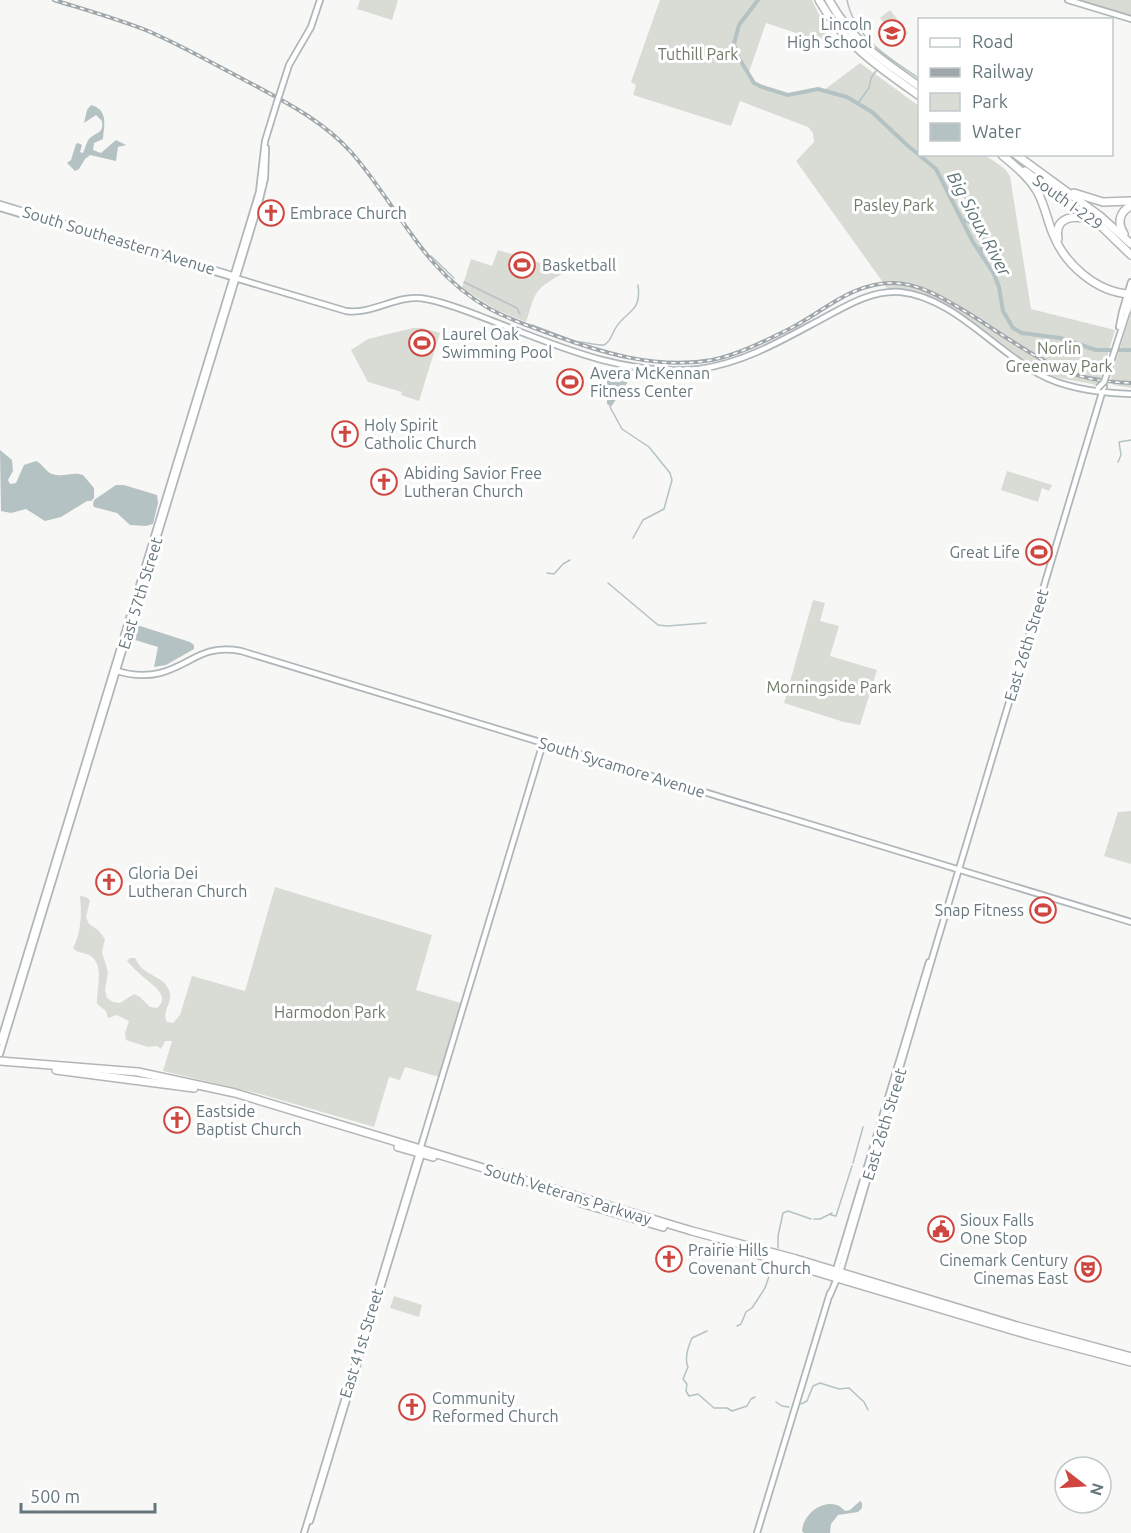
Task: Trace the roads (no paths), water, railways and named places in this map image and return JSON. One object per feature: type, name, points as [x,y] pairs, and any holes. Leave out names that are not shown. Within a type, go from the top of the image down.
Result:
[{"type":"highway","points":[[820,0],[845,38],[860,52],[918,95]]},
{"type":"highway","points":[[828,0],[861,44],[918,86]]},
{"type":"highway","points":[[834,0],[861,44]]},
{"type":"highway","points":[[1003,156],[1023,172],[1033,185],[1042,201],[1054,237],[1068,260],[1094,282],[1127,295]]},
{"type":"highway","name":"South I-229","points":[[1003,156],[1107,231],[1131,255]]},
{"type":"highway","name":"South I-229","points":[[1018,156],[1106,221],[1131,244]]},
{"type":"highway","points":[[1054,181],[1073,193],[1090,199],[1108,202],[1131,201]]},
{"type":"highway","points":[[1131,206],[1123,212],[1120,222],[1121,230],[1131,244]]},
{"type":"highway","points":[[1107,231],[1089,220],[1073,216],[1061,222],[1057,235],[1069,257],[1084,273],[1127,295]]},
{"type":"highway","points":[[1127,295],[1127,310]]},
{"type":"highway","name":"South Veterans Parkway","points":[[0,1063],[196,1088],[421,1151],[1032,1331],[1131,1357]]},
{"type":"highway","name":"South Veterans Parkway","points":[[837,1274],[1029,1335],[1131,1362]]},
{"type":"main road","name":"East 57th Street","points":[[0,1054],[234,277],[261,181],[264,145],[268,130],[289,65],[311,27],[320,0]]},
{"type":"main road","points":[[1068,0],[1131,19]]},
{"type":"main road","name":"East 57th Street","points":[[234,277],[252,227],[264,183],[268,130]]},
{"type":"main road","points":[[252,227],[255,204]]},
{"type":"main road","name":"South Southeastern Avenue","points":[[0,206],[348,311],[358,311],[412,298],[424,298],[606,362],[663,369],[716,366],[743,358],[869,296],[892,292],[915,295],[936,303],[968,323],[1009,355],[1040,375],[1098,390]]},
{"type":"main road","name":"East 26th Street","points":[[1118,339],[1131,282]]},
{"type":"main road","name":"East 26th Street","points":[[757,1533],[934,952],[1098,390],[1104,386],[1127,310]]},
{"type":"main road","points":[[1110,365],[1098,390],[1131,394]]},
{"type":"main road","name":"South Sycamore Avenue","points":[[115,671],[135,675],[153,675],[174,668],[203,653],[223,650],[239,651],[1131,922]]},
{"type":"main road","name":"East 57th Street","points":[[0,1042],[115,671]]},
{"type":"main road","name":"East 41st Street","points":[[304,1533],[544,744]]},
{"type":"water","points":[[91,105],[101,111],[104,119],[103,139],[94,143],[93,150],[101,153],[116,140],[126,145],[118,147],[116,161],[90,155],[75,171],[67,163],[71,160],[76,144],[82,145],[80,152],[83,153],[89,139],[102,128],[102,121],[96,115],[84,123],[87,110]]},
{"type":"water","points":[[609,372],[631,377],[611,407],[604,398]]},
{"type":"water","points":[[0,450],[12,460],[13,471],[8,480],[10,484],[16,483],[24,465],[36,461],[52,474],[83,475],[94,488],[94,498],[61,517],[45,521],[26,509],[11,513],[1,511]]},
{"type":"water","points":[[116,485],[124,485],[157,495],[158,503],[153,524],[130,525],[117,513],[94,507],[94,500]]},
{"type":"water","points":[[137,625],[190,642],[194,645],[194,649],[166,665],[154,667],[158,647],[132,639]]},
{"type":"water","points":[[860,1501],[862,1508],[858,1512],[838,1515],[831,1524],[830,1533],[804,1533],[802,1531],[809,1514],[819,1507],[831,1504],[845,1511],[850,1510]]},
{"type":"waterway","name":"Big Sioux River","points":[[758,0],[739,25],[734,44],[737,55],[754,83],[788,95],[818,89],[847,97],[872,112],[918,154]]},
{"type":"waterway","points":[[847,0],[851,14],[865,37],[885,55],[918,78]]},
{"type":"waterway","points":[[858,103],[869,88],[871,78],[876,71]]},
{"type":"waterway","name":"Big Sioux River","points":[[920,156],[936,169],[973,242],[994,274],[1003,311],[1013,328],[1022,333],[1060,338],[1096,350],[1131,350]]},
{"type":"waterway","points":[[964,220],[979,226],[982,237],[981,252]]},
{"type":"waterway","points":[[431,256],[454,278]]},
{"type":"waterway","points":[[464,282],[517,308],[520,314]]},
{"type":"waterway","points":[[532,325],[577,342],[604,345],[638,301],[638,285]]},
{"type":"waterway","points":[[610,407],[622,429],[649,447],[670,473],[672,480],[664,509],[643,520],[633,538]]},
{"type":"waterway","points":[[1118,462],[1121,455],[1119,442],[1131,440]]},
{"type":"waterway","points":[[547,573],[554,574],[570,560]]},
{"type":"waterway","points":[[608,583],[658,625],[706,623]]},
{"type":"waterway","points":[[853,1163],[863,1127]]},
{"type":"waterway","points":[[814,1219],[820,1219],[832,1213],[831,1215],[836,1216],[852,1166]]},
{"type":"waterway","points":[[778,1248],[783,1213],[788,1211],[811,1219]]},
{"type":"waterway","points":[[737,1326],[741,1324],[746,1312],[752,1308],[765,1288],[773,1265]]},
{"type":"waterway","points":[[707,1331],[692,1338],[688,1349],[686,1360],[688,1367],[683,1379],[687,1384],[686,1391],[689,1396],[698,1394],[714,1408],[727,1408],[732,1411],[747,1406],[755,1397]]},
{"type":"waterway","points":[[801,1404],[807,1401],[813,1386],[820,1383],[839,1389],[849,1388],[864,1402],[868,1410]]},
{"type":"waterway","points":[[776,1402],[789,1407]]},
{"type":"railway","points":[[54,0],[125,22],[162,37],[306,114],[341,141],[351,152],[413,237],[446,276],[490,309],[567,340],[608,353],[649,361],[670,363],[712,360],[773,337],[853,292],[879,284],[894,283],[914,286],[941,298],[1035,356],[1067,372],[1094,379],[1131,383]]},
{"type":"place","name":"Lincoln High School","points":[[892,33]]},
{"type":"place","name":"Embrace Church","points":[[271,213]]},
{"type":"place","name":"Basketball","points":[[522,265]]},
{"type":"place","name":"Laurel Oak Swimming Pool","points":[[422,343]]},
{"type":"place","name":"Avera McKennan Fitness Center","points":[[570,382]]},
{"type":"place","name":"Holy Spirit Catholic Church","points":[[345,434]]},
{"type":"place","name":"Abiding Savior Free Lutheran Church","points":[[384,482]]},
{"type":"place","name":"Great Life","points":[[1039,552]]},
{"type":"place","name":"Gloria Dei Lutheran Church","points":[[109,882]]},
{"type":"place","name":"Snap Fitness","points":[[1043,910]]},
{"type":"place","name":"Eastside Baptist Church","points":[[177,1120]]},
{"type":"place","name":"Sioux Falls One Stop","points":[[941,1229]]},
{"type":"place","name":"Prairie Hills Covenant Church","points":[[669,1259]]},
{"type":"place","name":"Cinemark Century Cinemas East","points":[[1088,1269]]},
{"type":"place","name":"Community Reformed Church","points":[[412,1407]]},
{"type":"park label","name":"Tuthill Park","points":[[698,54]]},
{"type":"park label","name":"Pasley Park","points":[[894,205]]},
{"type":"park label","name":"Norlin Greenway Park","points":[[1059,357]]},
{"type":"park label","name":"Morningside Park","points":[[829,687]]},
{"type":"park label","name":"Harmodon Park","points":[[330,1012]]}]
